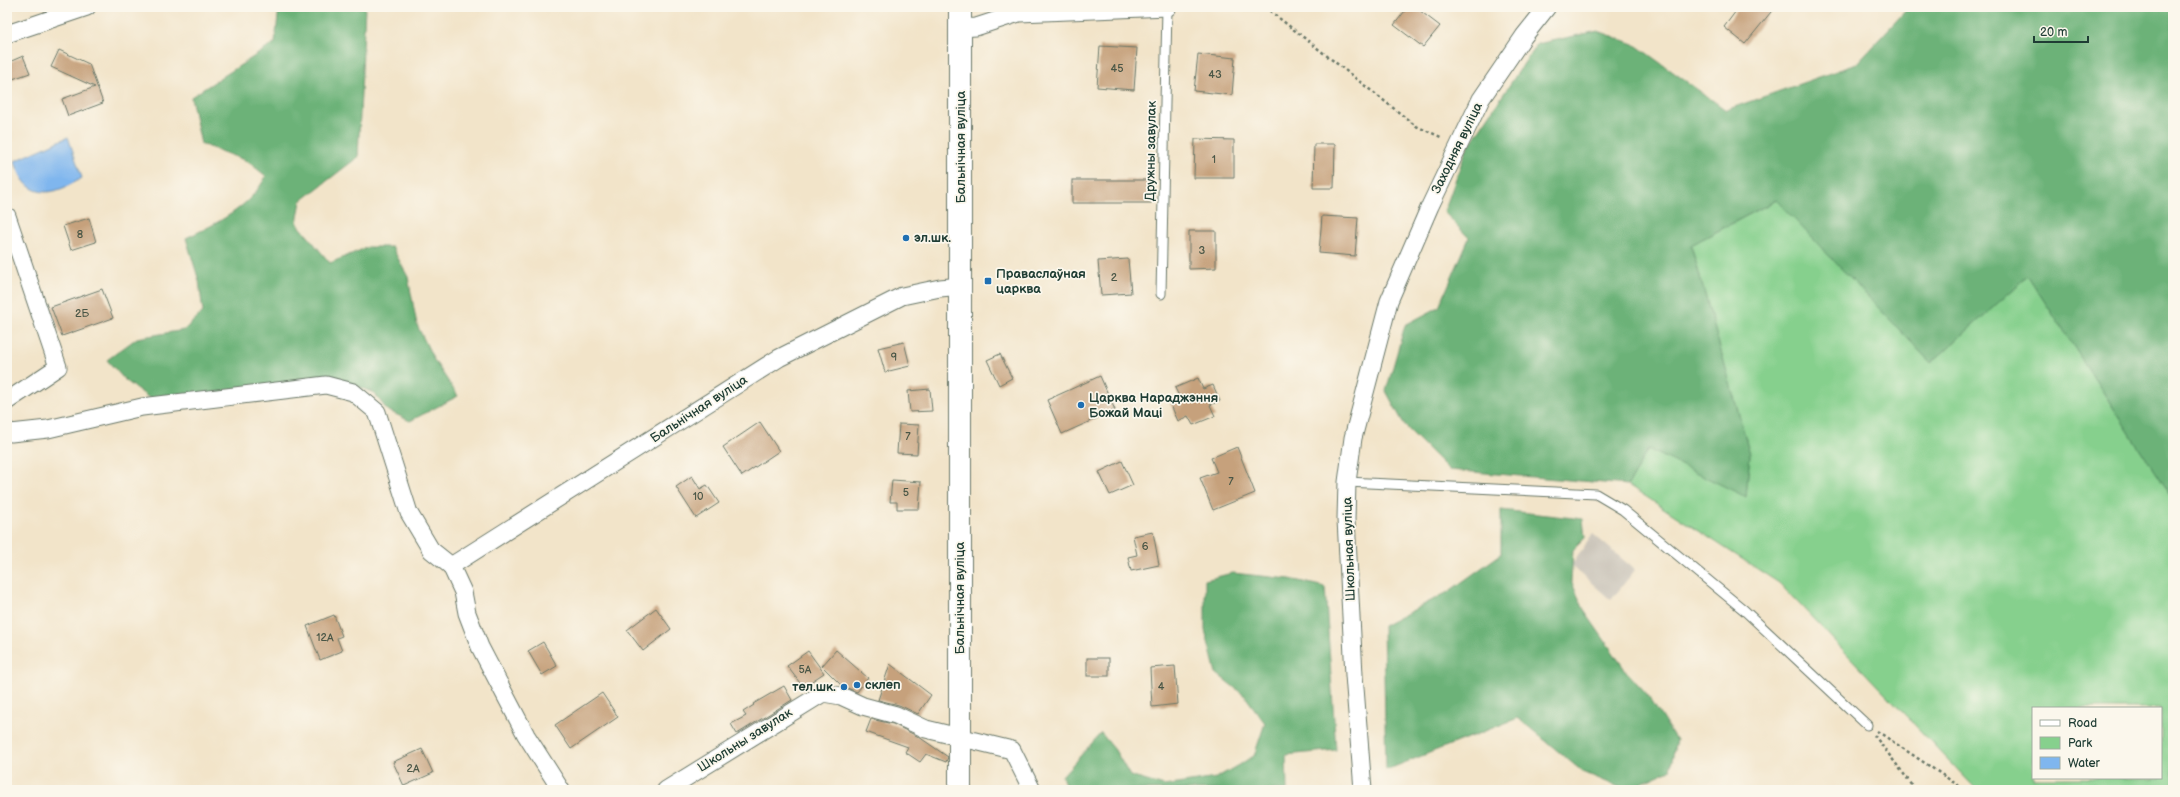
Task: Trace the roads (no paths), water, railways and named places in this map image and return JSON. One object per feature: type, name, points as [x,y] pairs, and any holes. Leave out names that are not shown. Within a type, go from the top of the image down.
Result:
[{"type":"street","points":[[7,34],[87,7]]},
{"type":"street","points":[[960,17],[976,27],[1019,13],[1168,7]]},
{"type":"street","name":"Заходняя вуліца","points":[[1388,306],[1430,206],[1481,99],[1524,36],[1547,7]]},
{"type":"street","name":"Бальнічная вуліца","points":[[960,17],[960,790]]},
{"type":"street","points":[[7,216],[58,367],[7,401]]},
{"type":"street","name":"Бальнічная вуліца","points":[[451,566],[778,358],[902,296],[940,288],[961,286]]},
{"type":"street","name":"Школьная вуліца","points":[[1363,790],[1354,675],[1346,519],[1347,482],[1353,438],[1388,306]]},
{"type":"street","points":[[7,430],[12,433],[48,429],[142,407],[326,385],[353,392],[377,412],[409,513],[431,550],[451,566],[463,592],[467,613],[480,647],[526,735],[561,790]]},
{"type":"street","name":"Школьны завулак","points":[[666,790],[823,693],[841,696],[863,706],[896,715],[926,729],[960,739],[1012,750],[1032,790]]},
{"type":"lane","name":"Дружны завулак","points":[[1161,294],[1168,7]]},
{"type":"lane","points":[[1347,482],[1596,494],[1623,510],[1744,610],[1867,725]]},
{"type":"water","points":[[68,137],[82,178],[51,192],[41,192],[33,189],[26,183],[20,174],[15,161]]},
{"type":"place","name":"эл.шк.","points":[[906,238]]},
{"type":"place","name":"Праваслаўная царква","points":[[988,281]]},
{"type":"place","name":"Царква Нараджэння Божай Маці","points":[[1081,405]]},
{"type":"place","name":"склеп","points":[[857,685]]},
{"type":"place","name":"тел.шк.","points":[[844,687]]}]
